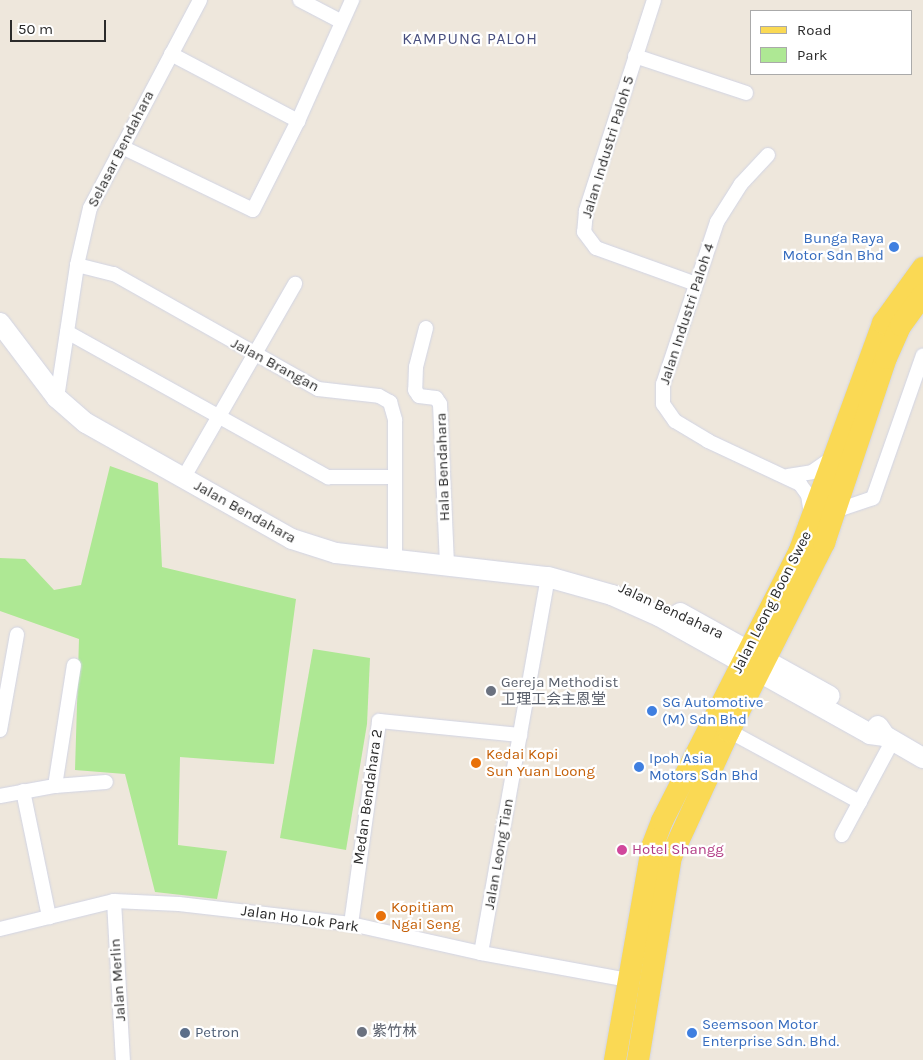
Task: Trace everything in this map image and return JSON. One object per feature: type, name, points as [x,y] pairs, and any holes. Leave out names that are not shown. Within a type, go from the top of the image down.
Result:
[{"type":"main road","name":"Jalan Leong Boon Swee","points":[[638,1060],[671,857],[729,731],[753,660],[811,524],[883,323],[923,268]]},
{"type":"main road","name":"Jalan Leong Boon Swee","points":[[615,1060],[655,838],[753,660],[824,542],[886,358],[918,309]]},
{"type":"main road","name":"Jalan Bendahara","points":[[0,324],[57,398],[86,423],[298,541],[336,553],[548,577],[633,603],[753,660],[870,734],[889,738],[923,758]]},
{"type":"street","name":"Selasar Bendahara","points":[[57,398],[77,265],[90,208],[200,0]]},
{"type":"street","points":[[300,0],[342,22]]},
{"type":"street","points":[[122,147],[252,210],[298,121],[352,0]]},
{"type":"street","name":"Jalan Industri Paloh 5","points":[[654,0],[586,211],[584,232],[596,248],[696,284]]},
{"type":"street","points":[[171,54],[298,121]]},
{"type":"street","points":[[636,56],[746,93]]},
{"type":"street","name":"Jalan Industri Paloh 4","points":[[768,156],[741,184],[721,214],[663,384],[663,404],[667,414],[708,441],[788,476],[805,488],[811,505],[811,524]]},
{"type":"street","name":"Jalan Brangan","points":[[77,265],[120,277],[318,389],[379,396],[390,402],[395,420],[395,560]]},
{"type":"street","points":[[184,478],[294,284]]},
{"type":"street","name":"Hala Bendahara","points":[[426,328],[416,367],[415,390],[419,396],[436,398],[440,404],[447,566]]},
{"type":"street","points":[[67,332],[328,477],[395,477]]},
{"type":"street","points":[[835,511],[873,498],[923,354]]},
{"type":"street","points":[[788,476],[812,472],[834,457]]},
{"type":"street","name":"Jalan Leong Tian","points":[[481,953],[548,577]]},
{"type":"street","points":[[0,730],[17,635]]},
{"type":"street","points":[[55,786],[74,665]]},
{"type":"street","name":"Medan Bendahara 2","points":[[351,924],[379,721],[520,735]]},
{"type":"street","points":[[729,731],[860,802]]},
{"type":"street","points":[[842,835],[860,802],[889,738]]},
{"type":"street","points":[[0,796],[55,786],[106,782]]},
{"type":"street","points":[[23,792],[49,917]]},
{"type":"street","name":"Jalan Ho Lok Park","points":[[0,929],[114,901],[179,904],[351,924],[481,953],[628,980]]},
{"type":"street","name":"Jalan Merlin","points":[[114,901],[124,1060]]},
{"type":"green space","points":[[110,466],[158,483],[162,567],[296,599],[274,764],[180,757],[178,845],[227,851],[217,899],[155,892],[125,774],[75,770],[79,639],[0,611],[0,558],[25,559],[54,590],[81,585]]},
{"type":"green space","points":[[313,649],[370,658],[367,724],[346,850],[280,838]]},
{"type":"place","name":"Bunga Raya Motor Sdn Bhd","points":[[894,247]]},
{"type":"place","name":"Gereja Methodist 卫理工会主恩堂","points":[[491,691]]},
{"type":"place","name":"SG Automotive (M) Sdn Bhd","points":[[652,711]]},
{"type":"place","name":"Kedai Kopi Sun Yuan Loong","points":[[476,763]]},
{"type":"place","name":"Ipoh Asia Motors Sdn Bhd","points":[[639,767]]},
{"type":"place","name":"Hotel Shangg","points":[[622,850]]},
{"type":"place","name":"Kopitiam Ngai Seng","points":[[381,916]]},
{"type":"place","name":"紫竹林","points":[[362,1032]]},
{"type":"place","name":"Petron","points":[[185,1033]]},
{"type":"place","name":"Seemsoon Motor Enterprise Sdn. Bhd.","points":[[692,1033]]},
{"type":"district","name":"KAMPUNG PALOH","points":[[470,39]]}]
